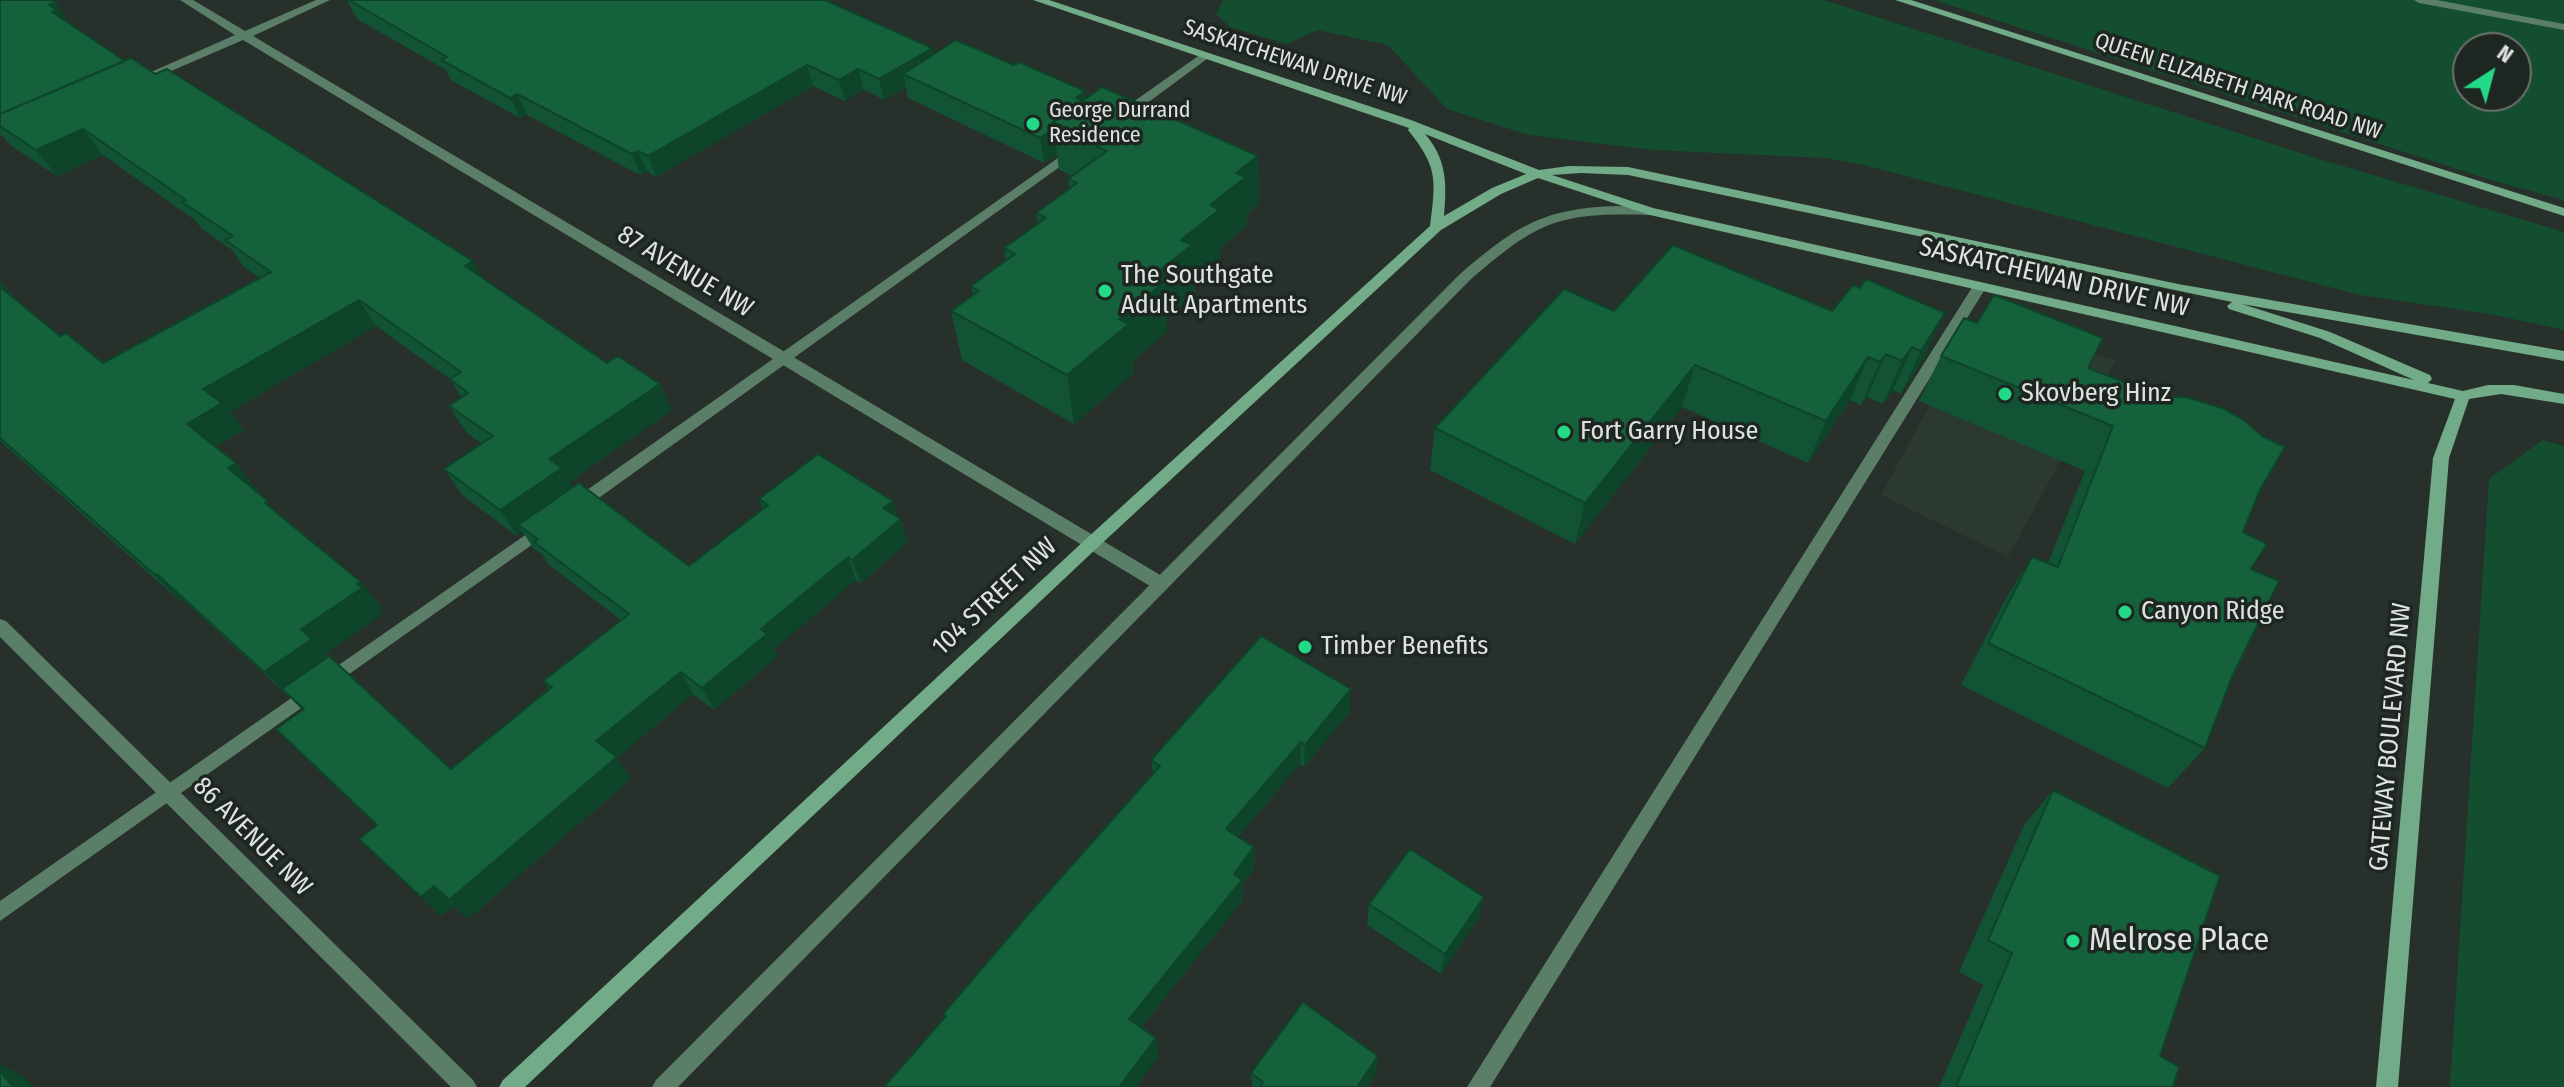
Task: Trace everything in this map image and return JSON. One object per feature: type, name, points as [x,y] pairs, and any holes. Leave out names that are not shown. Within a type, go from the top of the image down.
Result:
[{"type":"main road","name":"SASKATCHEWAN DRIVE NW","points":[[1038,0],[1407,123],[1537,174],[1650,211],[2463,396],[2479,389],[2516,389],[2564,399]]},
{"type":"main road","name":"QUEEN ELIZABETH PARK ROAD NW","points":[[1900,0],[2564,212]]},
{"type":"main road","points":[[1407,123],[1432,146],[1438,164],[1441,184],[1436,227]]},
{"type":"main road","name":"SASKATCHEWAN DRIVE NW","points":[[1537,174],[1575,170],[1628,171],[2178,288],[2564,356]]},
{"type":"main road","name":"104 STREET NW","points":[[510,1087],[1092,543],[1436,227],[1502,187],[1537,174]]},
{"type":"main road","points":[[2178,288],[2325,335],[2463,396]]},
{"type":"main road","name":"GATEWAY BOULEVARD NW","points":[[2387,1087],[2441,458],[2463,396]]},
{"type":"street","name":"87 AVENUE NW","points":[[185,0],[1161,584]]},
{"type":"street","points":[[129,86],[325,0]]},
{"type":"street","points":[[2419,0],[2564,27]]},
{"type":"street","points":[[0,912],[785,359],[1205,56]]},
{"type":"street","points":[[663,1087],[1464,278],[1509,238],[1535,222],[1563,212],[1610,209],[1650,211]]},
{"type":"street","points":[[1478,1087],[1980,286]]},
{"type":"street","name":"86 AVENUE NW","points":[[0,626],[466,1087]]},
{"type":"shaded area","points":[[1971,329],[2116,359],[2008,557],[1881,495]]},
{"type":"green space","points":[[1223,0],[1824,0],[2316,158],[2564,232],[2564,330],[2490,314],[2360,295],[1864,165],[1826,158],[1654,150],[1529,135],[1447,109],[1388,45],[1317,30],[1287,44],[1230,27],[1216,14]]},
{"type":"green space","points":[[1934,0],[2564,0],[2564,200],[2494,181]]},
{"type":"green space","points":[[2543,440],[2564,446],[2564,1087],[2450,1087],[2489,479]]},
{"type":"building","points":[[0,0],[52,0],[56,2],[49,5],[57,10],[52,12],[125,61],[0,114]]},
{"type":"building","points":[[349,0],[825,0],[932,48],[879,79],[858,69],[839,80],[807,65],[648,156],[638,151],[632,154],[517,94],[510,98],[441,60],[447,57]]},
{"type":"building","points":[[956,40],[1014,65],[1019,62],[1085,91],[1076,98],[1083,101],[1053,122],[1054,129],[1040,138],[903,74]]},
{"type":"building","points":[[131,58],[155,74],[167,69],[473,261],[465,266],[607,363],[618,356],[660,384],[549,459],[562,468],[500,510],[444,469],[493,436],[449,406],[468,393],[450,379],[461,372],[359,300],[203,389],[222,403],[187,424],[236,463],[228,468],[268,501],[265,503],[361,582],[357,584],[362,588],[301,629],[312,639],[264,672],[0,438],[0,287],[60,336],[66,333],[103,363],[271,272],[225,240],[233,236],[182,202],[186,200],[83,129],[36,150],[0,126],[0,114]]},
{"type":"building","points":[[1102,87],[1258,156],[1236,173],[1246,177],[1210,205],[1219,210],[1181,240],[1192,245],[1151,277],[1163,283],[1119,319],[1129,324],[1067,375],[951,311],[979,291],[971,286],[1015,254],[1004,248],[1046,218],[1036,213],[1077,183],[1068,179],[1107,151],[1097,147],[1102,144],[1053,122]]},
{"type":"building","points":[[1673,245],[1832,311],[1853,285],[1860,288],[1866,279],[1945,313],[1921,351],[1912,347],[1902,361],[1886,354],[1880,362],[1868,357],[1826,421],[1695,365],[1585,503],[1435,428],[1564,289],[1614,311]]},
{"type":"building","points":[[1994,295],[2103,338],[2088,368],[2163,397],[2186,397],[2222,408],[2245,421],[2262,436],[2285,447],[2260,490],[2243,532],[2267,544],[2251,569],[2279,581],[2232,677],[2205,748],[1988,643],[2032,557],[2058,567],[2113,426],[1941,356],[1964,318],[1977,323]]},
{"type":"building","points":[[818,454],[893,501],[883,508],[901,519],[852,560],[848,557],[761,629],[767,634],[702,688],[681,672],[596,741],[617,757],[449,900],[434,886],[421,897],[359,839],[377,825],[276,729],[304,709],[282,689],[329,656],[451,769],[552,687],[543,681],[629,614],[534,542],[538,539],[518,525],[579,483],[689,566],[768,505],[759,499]]},
{"type":"building","points":[[1261,636],[1351,689],[1305,745],[1301,742],[1226,829],[1254,847],[1234,874],[1242,880],[1129,1019],[1156,1038],[1119,1087],[884,1087],[1026,917],[1160,766],[1151,760]]},
{"type":"building","name":"Melrose Place","points":[[2053,790],[2220,876],[2160,1056],[2179,1067],[2173,1087],[1956,1087],[2012,953],[1988,940]]},
{"type":"building","points":[[1410,849],[1484,897],[1445,954],[1369,904]]},
{"type":"building","points":[[1303,1002],[1378,1056],[1357,1087],[1260,1087],[1263,1082],[1251,1073]]},
{"type":"building","points":[[0,1071],[13,1087],[0,1087]]},
{"type":"place","name":"George Durrand Residence","points":[[1033,124]]},
{"type":"place","name":"The Southgate Adult Apartments","points":[[1105,291]]},
{"type":"place","name":"Skovberg Hinz","points":[[2005,394]]},
{"type":"place","name":"Fort Garry House","points":[[1564,432]]},
{"type":"place","name":"Canyon Ridge","points":[[2125,612]]},
{"type":"place","name":"Timber Benefits","points":[[1305,647]]},
{"type":"place","name":"Melrose Place","points":[[2073,941]]}]
